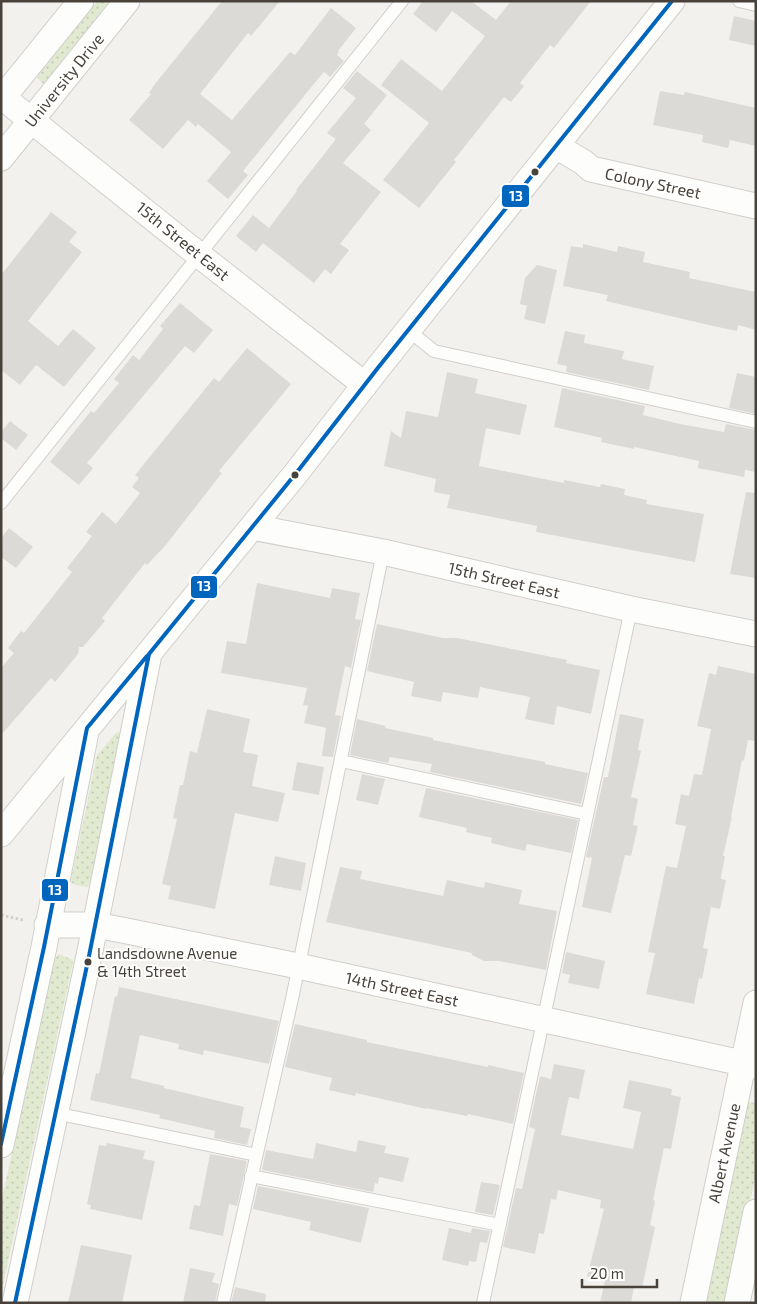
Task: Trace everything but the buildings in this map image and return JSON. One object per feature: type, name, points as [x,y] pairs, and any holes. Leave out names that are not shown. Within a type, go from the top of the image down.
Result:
[{"type":"street","points":[[2,98],[81,1]]},
{"type":"street","name":"University Drive","points":[[1,158],[127,1]]},
{"type":"street","points":[[1,834],[252,527],[672,1]]},
{"type":"street","name":"15th Street East","points":[[2,98],[32,120],[198,255],[366,385]]},
{"type":"street","name":"Colony Street","points":[[556,146],[583,162],[591,170],[756,206]]},
{"type":"street","name":"15th Street East","points":[[252,527],[383,552],[631,609],[756,634]]},
{"type":"street","points":[[15,1303],[95,925],[149,654]]},
{"type":"street","points":[[1,1145],[48,925],[87,728]]},
{"type":"street","name":"14th Street East","points":[[48,925],[95,925],[298,966],[749,1064]]},
{"type":"street","name":"Albert Avenue","points":[[692,1303],[749,1064],[756,1003]]},
{"type":"street","points":[[737,1303],[756,1212]]},
{"type":"lane","points":[[1,503],[402,1]]},
{"type":"lane","points":[[739,1],[756,5]]},
{"type":"lane","points":[[408,330],[434,351],[756,422]]},
{"type":"lane","points":[[223,1303],[298,966],[383,552]]},
{"type":"lane","points":[[483,1303],[631,609]]},
{"type":"lane","points":[[341,761],[587,814]]},
{"type":"lane","points":[[55,1113],[256,1156]]},
{"type":"lane","points":[[251,1176],[500,1225]]},
{"type":"green space","points":[[97,1],[117,1],[46,86],[38,79],[38,76]]},
{"type":"green space","points":[[118,732],[122,734],[91,882],[87,887],[75,885],[71,880],[97,755]]},
{"type":"green space","points":[[59,954],[73,960],[72,967],[1,1294],[1,1204],[53,961]]},
{"type":"green space","points":[[747,1102],[756,1103],[756,1174],[728,1303],[701,1303]]},
{"type":"transit line","name":"13","points":[[15,1303],[89,956],[149,654],[297,472],[377,369],[672,1]]},
{"type":"transit line","name":"13","points":[[1,1144],[44,947],[87,728],[147,656]]},
{"type":"place","name":"Landsdowne Avenue & 14th Street","points":[[88,962]]}]
